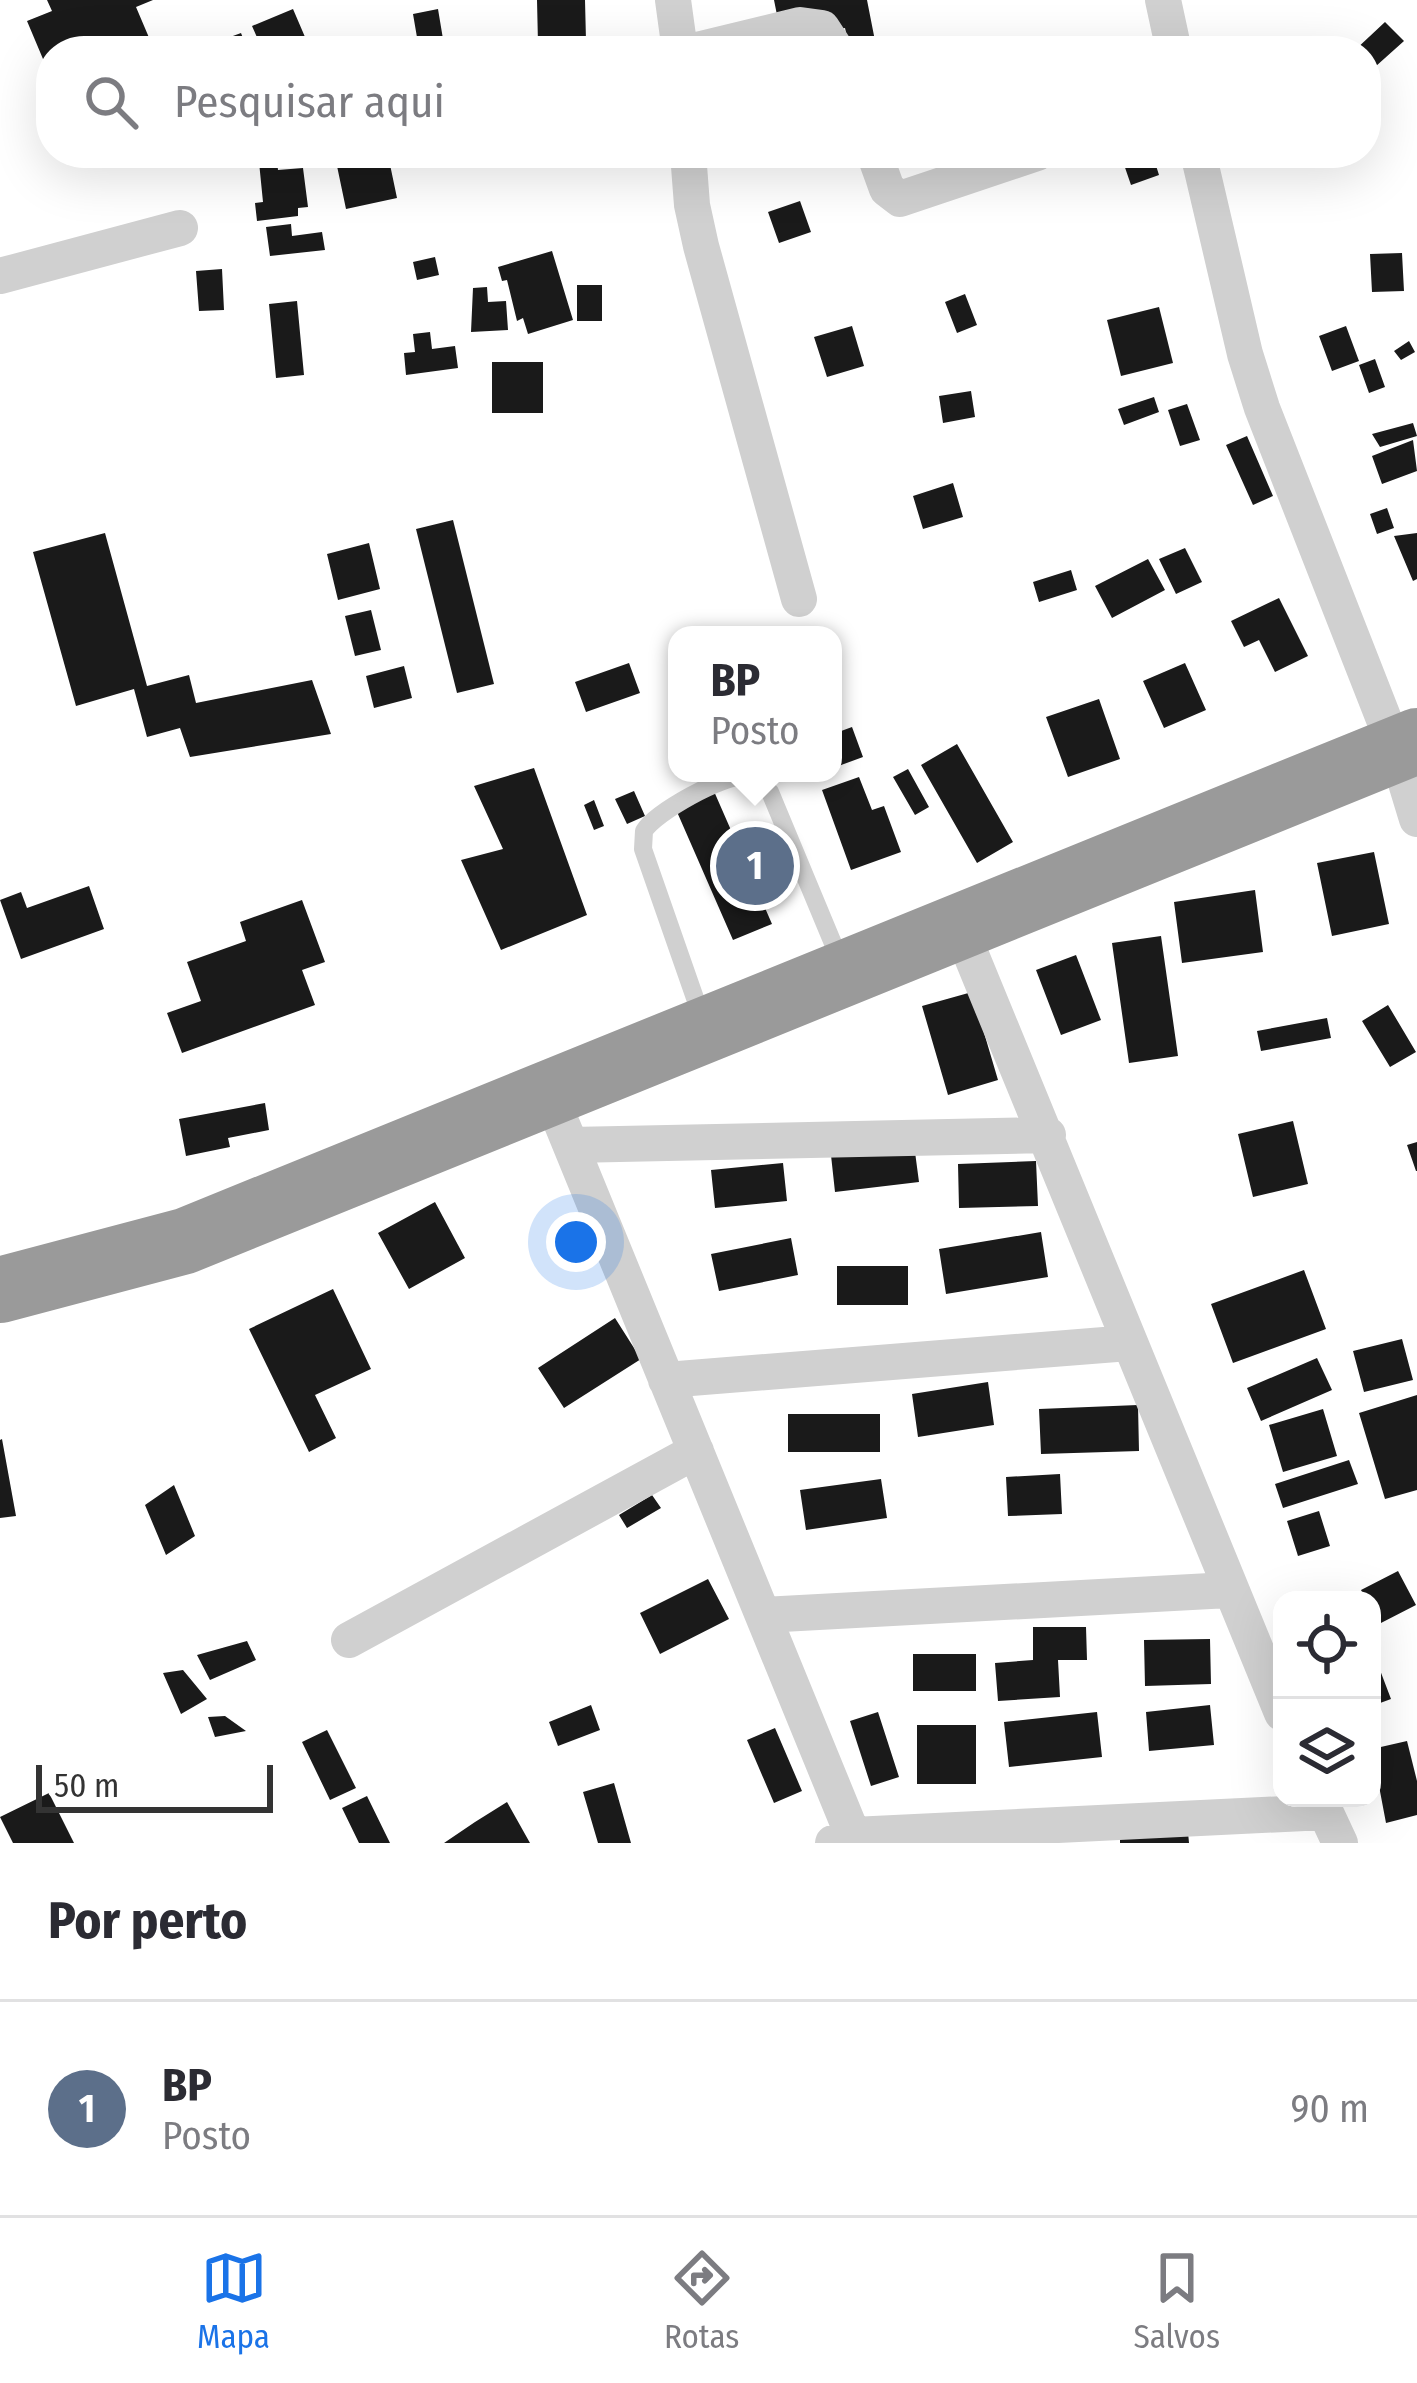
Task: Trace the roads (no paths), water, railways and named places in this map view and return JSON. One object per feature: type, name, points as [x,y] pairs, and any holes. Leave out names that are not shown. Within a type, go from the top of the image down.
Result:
[{"type":"highway","points":[[0,1290],[185,1241],[560,1120],[706,1032],[1407,746]]},
{"type":"street","points":[[673,0],[678,36]]},
{"type":"street","points":[[1162,0],[1170,36]]},
{"type":"street","points":[[755,36],[800,25],[822,28],[827,36]]},
{"type":"street","points":[[689,168],[701,246],[799,599]]},
{"type":"street","points":[[879,168],[886,189],[900,199],[992,168]]},
{"type":"street","points":[[1202,168],[1262,408],[1407,746],[1417,819]]},
{"type":"street","points":[[0,276],[180,228]]},
{"type":"street","points":[[960,928],[1276,1699]]},
{"type":"street","points":[[1048,1135],[560,1120],[763,1615],[847,1840],[1328,1818]]},
{"type":"street","points":[[666,1380],[1129,1343]]},
{"type":"street","points":[[350,1640],[695,1450]]},
{"type":"street","points":[[763,1615],[1229,1590]]},
{"type":"lane","points":[[706,1032],[644,849],[644,831],[662,812],[724,782]]},
{"type":"lane","points":[[760,782],[770,792],[846,974]]},
{"type":"place","name":"BP","points":[[755,866]]}]
